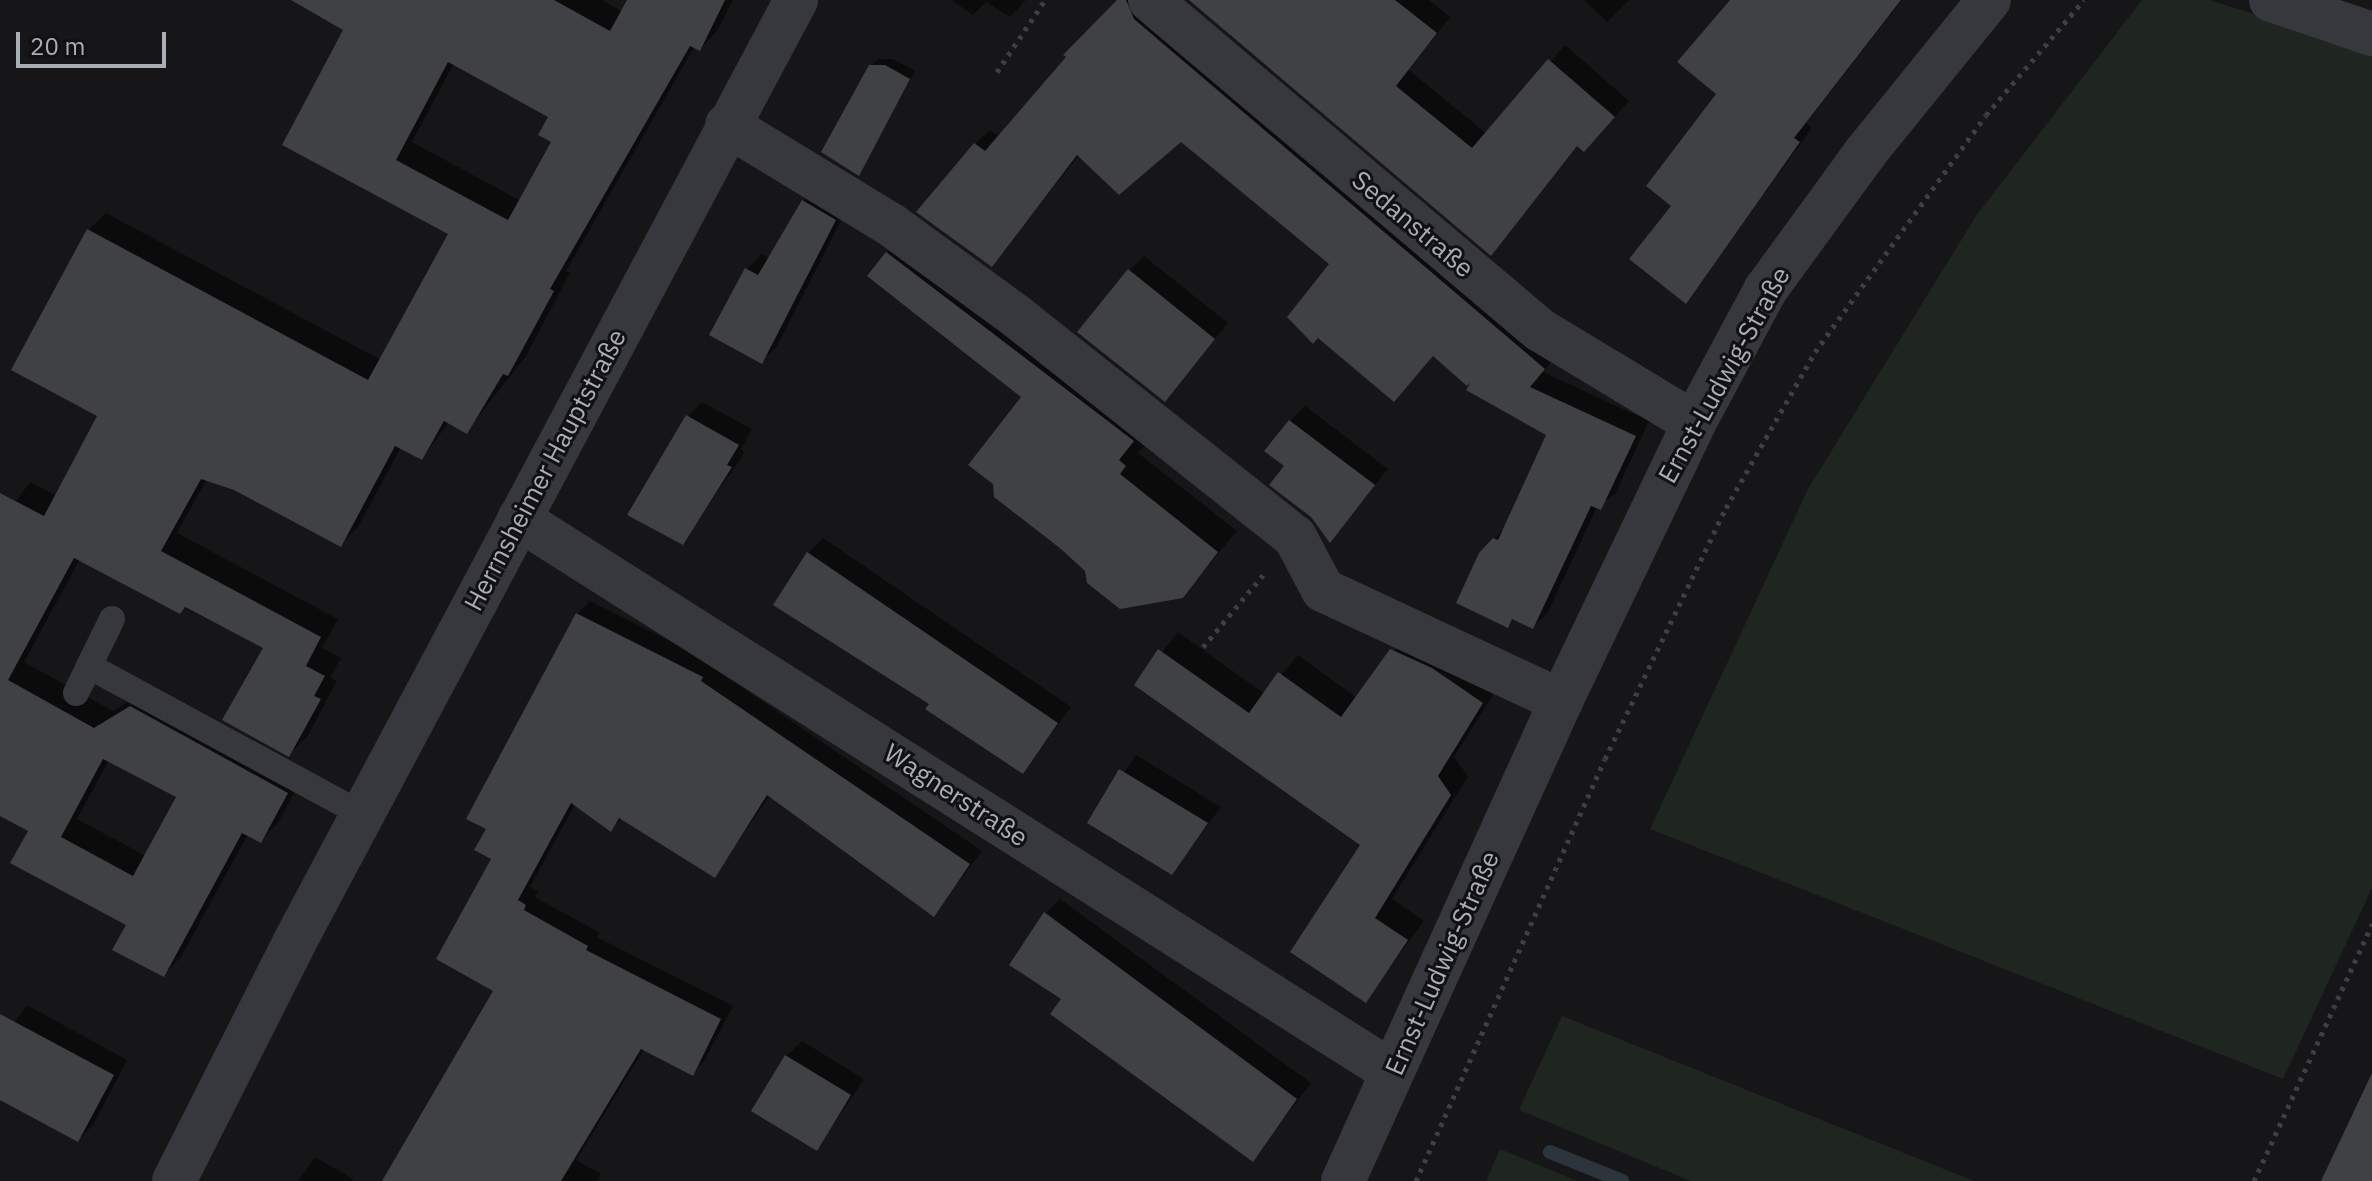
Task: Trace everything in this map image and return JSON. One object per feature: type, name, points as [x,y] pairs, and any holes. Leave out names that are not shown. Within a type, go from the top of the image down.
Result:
[{"type":"street","name":"Herrnsheimer Hauptstraße","points":[[174,1181],[363,815],[796,0]]},
{"type":"street","name":"Sedanstraße","points":[[1150,0],[1540,330],[1694,423]]},
{"type":"street","name":"Ernst-Ludwig-Straße","points":[[1343,1181],[1561,701],[1694,423],[1766,289],[1865,153],[1989,0]]},
{"type":"street","points":[[2271,0],[2372,34]]},
{"type":"street","points":[[727,125],[890,224],[1016,316],[1295,537],[1323,590],[1561,701]]},
{"type":"street","name":"Wagnerstraße","points":[[519,519],[1392,1072]]},
{"type":"lane","points":[[76,693],[112,619]]},
{"type":"lane","points":[[89,666],[363,815]]},
{"type":"path","points":[[997,72],[1045,0]]},
{"type":"path","points":[[1416,1181],[1605,759],[1726,508],[1815,352],[1986,115],[2084,0]]},
{"type":"path","points":[[1203,647],[1295,537]]},
{"type":"path","points":[[2254,1181],[2372,924]]},
{"type":"shaded area","points":[[2142,0],[2209,0],[2372,50],[2372,888],[2283,1079],[1650,829],[1808,489],[1976,216]]},
{"type":"shaded area","points":[[1562,1016],[1974,1181],[1691,1181],[1519,1110]]},
{"type":"shaded area","points":[[1500,1149],[1577,1181],[1486,1181]]},
{"type":"building","points":[[291,0],[554,0],[610,31],[627,0],[725,0],[700,51],[690,46],[550,289],[554,291],[508,376],[503,374],[467,434],[444,421],[422,460],[395,446],[341,547],[234,490],[201,479],[161,551],[321,637],[306,666],[325,676],[314,696],[321,699],[289,757],[222,720],[263,648],[185,607],[180,614],[74,558],[8,680],[94,728],[130,706],[288,793],[261,843],[242,833],[164,977],[112,950],[126,925],[10,863],[28,831],[0,816],[0,493],[44,516],[97,416],[11,370],[87,229],[368,380],[448,234],[282,145],[343,30]],"holes":[[[448,62],[548,117],[538,135],[551,142],[508,220],[396,160]],[[103,759],[176,797],[133,876],[61,837]]]},
{"type":"building","points":[[1117,0],[1126,0],[1134,19],[1545,369],[1530,387],[1636,436],[1601,510],[1591,506],[1533,629],[1512,619],[1508,628],[1456,603],[1479,553],[1493,538],[1498,540],[1546,435],[1466,390],[1471,382],[1467,386],[1433,356],[1394,402],[1318,338],[1313,344],[1287,317],[1329,264],[1181,142],[1119,195],[1077,155],[992,267],[916,212],[974,143],[985,151],[1066,57],[1063,55]]},
{"type":"building","points":[[1189,0],[1395,0],[1437,33],[1396,86],[1472,148],[1548,59],[1615,117],[1584,152],[1577,146],[1491,256]]},
{"type":"building","points":[[1730,0],[1901,0],[1794,138],[1800,142],[1686,304],[1629,259],[1671,206],[1646,186],[1716,94],[1677,62]]},
{"type":"building","points":[[869,65],[885,65],[910,79],[859,176],[821,152]]},
{"type":"building","points":[[802,200],[836,220],[762,364],[709,335],[745,268],[758,275]]},
{"type":"building","points":[[886,252],[1134,441],[1119,460],[1126,466],[1120,474],[1218,552],[1183,598],[1120,609],[1087,583],[1085,571],[1061,549],[994,497],[993,484],[968,465],[1021,397],[867,276]]},
{"type":"building","points":[[1128,269],[1215,339],[1165,402],[1077,332]]},
{"type":"building","points":[[686,415],[739,445],[727,465],[732,467],[683,545],[627,515]]},
{"type":"building","points":[[1289,420],[1375,485],[1330,543],[1311,517],[1269,485],[1284,466],[1264,451]]},
{"type":"building","points":[[807,552],[1058,723],[1023,774],[925,709],[929,704],[773,605]]},
{"type":"building","points":[[576,613],[703,677],[701,681],[970,864],[934,917],[767,795],[715,878],[619,818],[611,832],[571,803],[518,900],[526,905],[524,910],[588,946],[586,950],[721,1019],[693,1076],[641,1049],[561,1181],[382,1181],[493,991],[436,959],[491,859],[474,850],[486,829],[466,819]]},
{"type":"building","points":[[1158,649],[1249,713],[1278,672],[1341,717],[1390,649],[1432,668],[1483,703],[1438,776],[1451,795],[1375,918],[1408,940],[1366,1003],[1290,952],[1360,845],[1134,685]]},
{"type":"building","points":[[1119,769],[1208,823],[1172,875],[1087,823]]},
{"type":"building","points":[[1044,912],[1297,1099],[1253,1162],[1050,1014],[1061,999],[1009,965]]},
{"type":"building","points":[[0,1014],[114,1075],[78,1142],[0,1100]]},
{"type":"building","points":[[785,1055],[851,1095],[817,1151],[751,1111]]},
{"type":"building","points":[[2372,1073],[2372,1181],[2321,1181]]},
{"type":"waterway","points":[[1550,1152],[1622,1181]]}]
